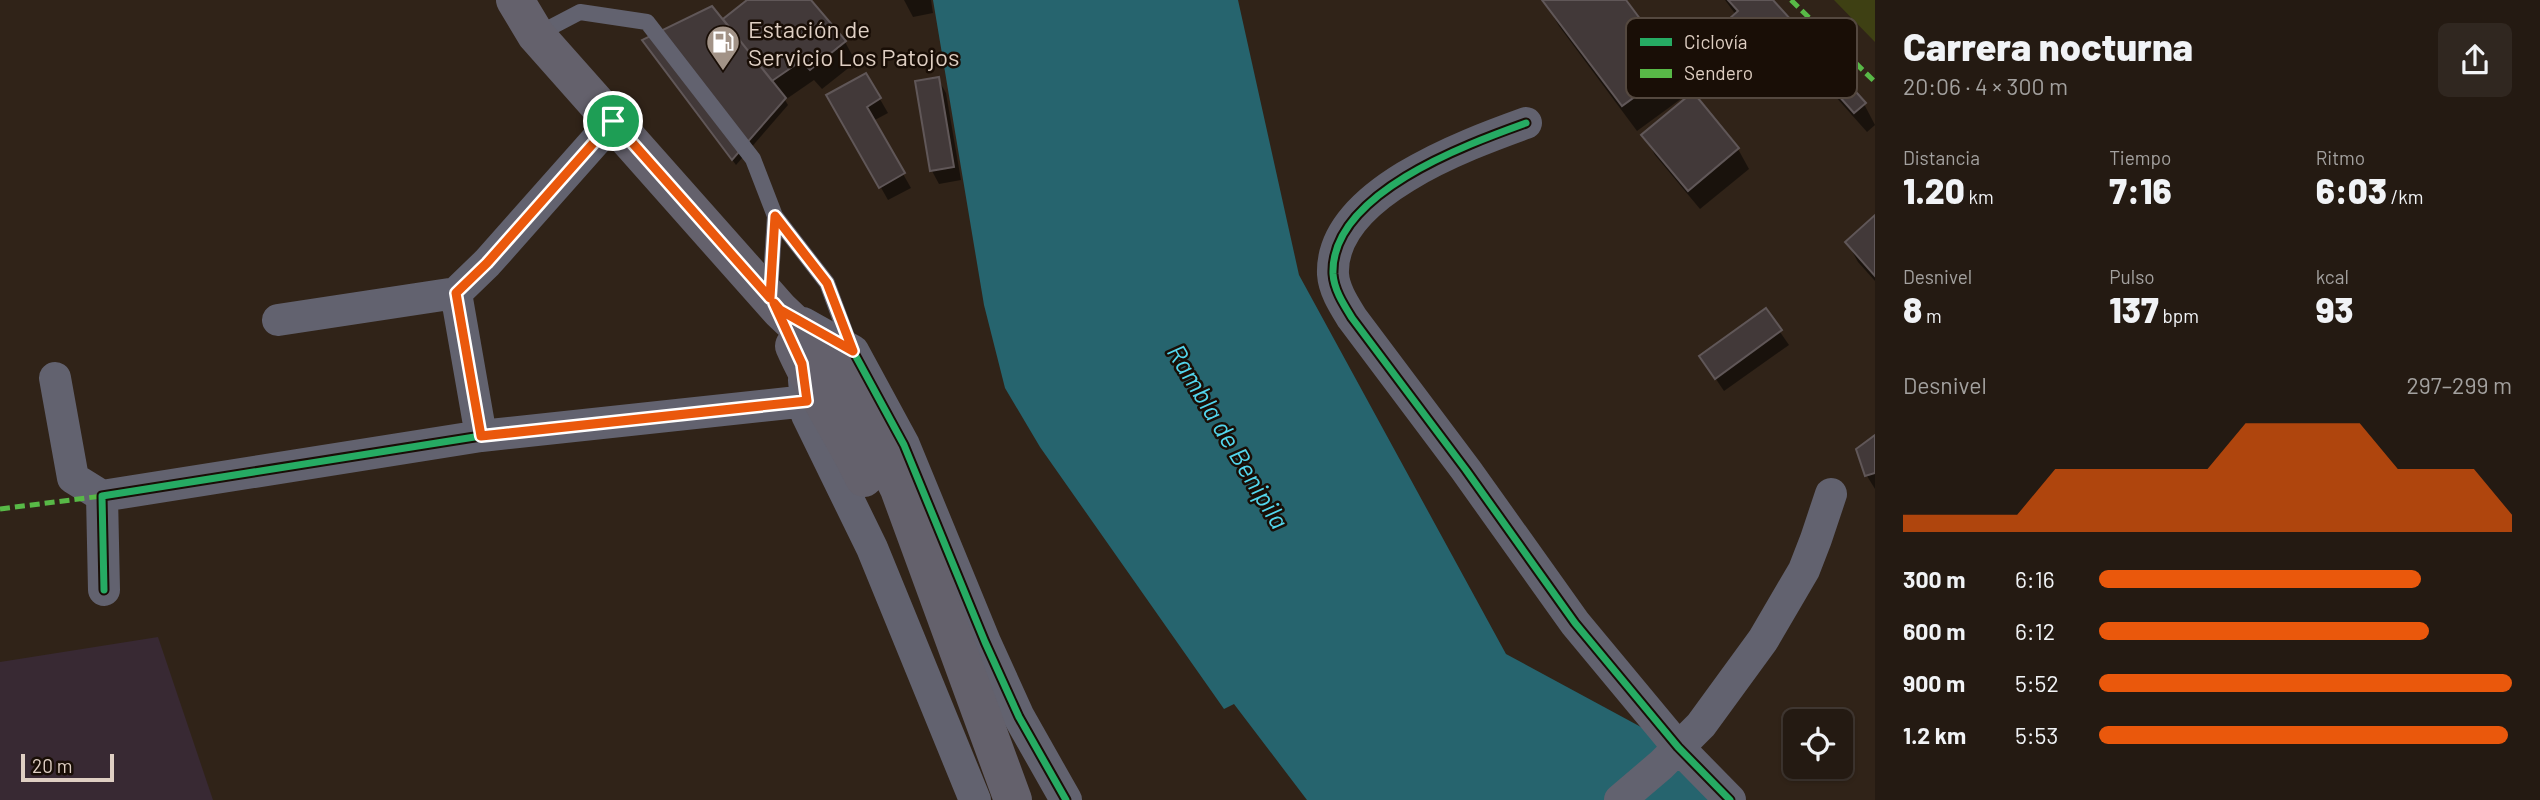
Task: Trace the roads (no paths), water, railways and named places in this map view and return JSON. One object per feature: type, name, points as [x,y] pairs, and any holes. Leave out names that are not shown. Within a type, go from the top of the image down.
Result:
[{"type":"main road","points":[[484,0],[536,35]]},
{"type":"main road","points":[[514,0],[536,35],[775,303],[818,345],[853,395],[899,489],[1013,800]]},
{"type":"main road","points":[[775,303],[804,383],[848,442],[874,499],[1000,800]]},
{"type":"street","points":[[278,320],[456,293],[487,263],[613,121]]},
{"type":"street","points":[[1526,124],[1454,150],[1389,188],[1356,216],[1343,233],[1336,252],[1333,275],[1339,297],[1575,623],[1678,747],[1730,800]]},
{"type":"street","points":[[456,293],[481,436]]},
{"type":"street","points":[[775,303],[853,351],[904,445],[985,642],[1019,717],[1066,800]]},
{"type":"street","points":[[55,377],[72,478],[102,496],[804,383],[807,415],[872,548],[975,800]]},
{"type":"street","points":[[1620,800],[1661,765],[1701,725],[1777,617],[1804,570],[1831,494]]},
{"type":"street","points":[[102,496],[104,590]]},
{"type":"lane","points":[[536,35],[580,12],[647,22],[753,159],[775,216],[827,283],[853,351]]},
{"type":"lane","points":[[775,216],[775,303]]},
{"type":"water","name":"Rambla de Benipila","points":[[933,0],[1238,0],[1299,275],[1506,654],[1678,747],[1730,800],[1307,800],[1234,704],[1224,709],[1040,447],[1005,388],[984,305]]},
{"type":"place","name":"Estación de Servicio Los Patojos","points":[[723,72]]}]
